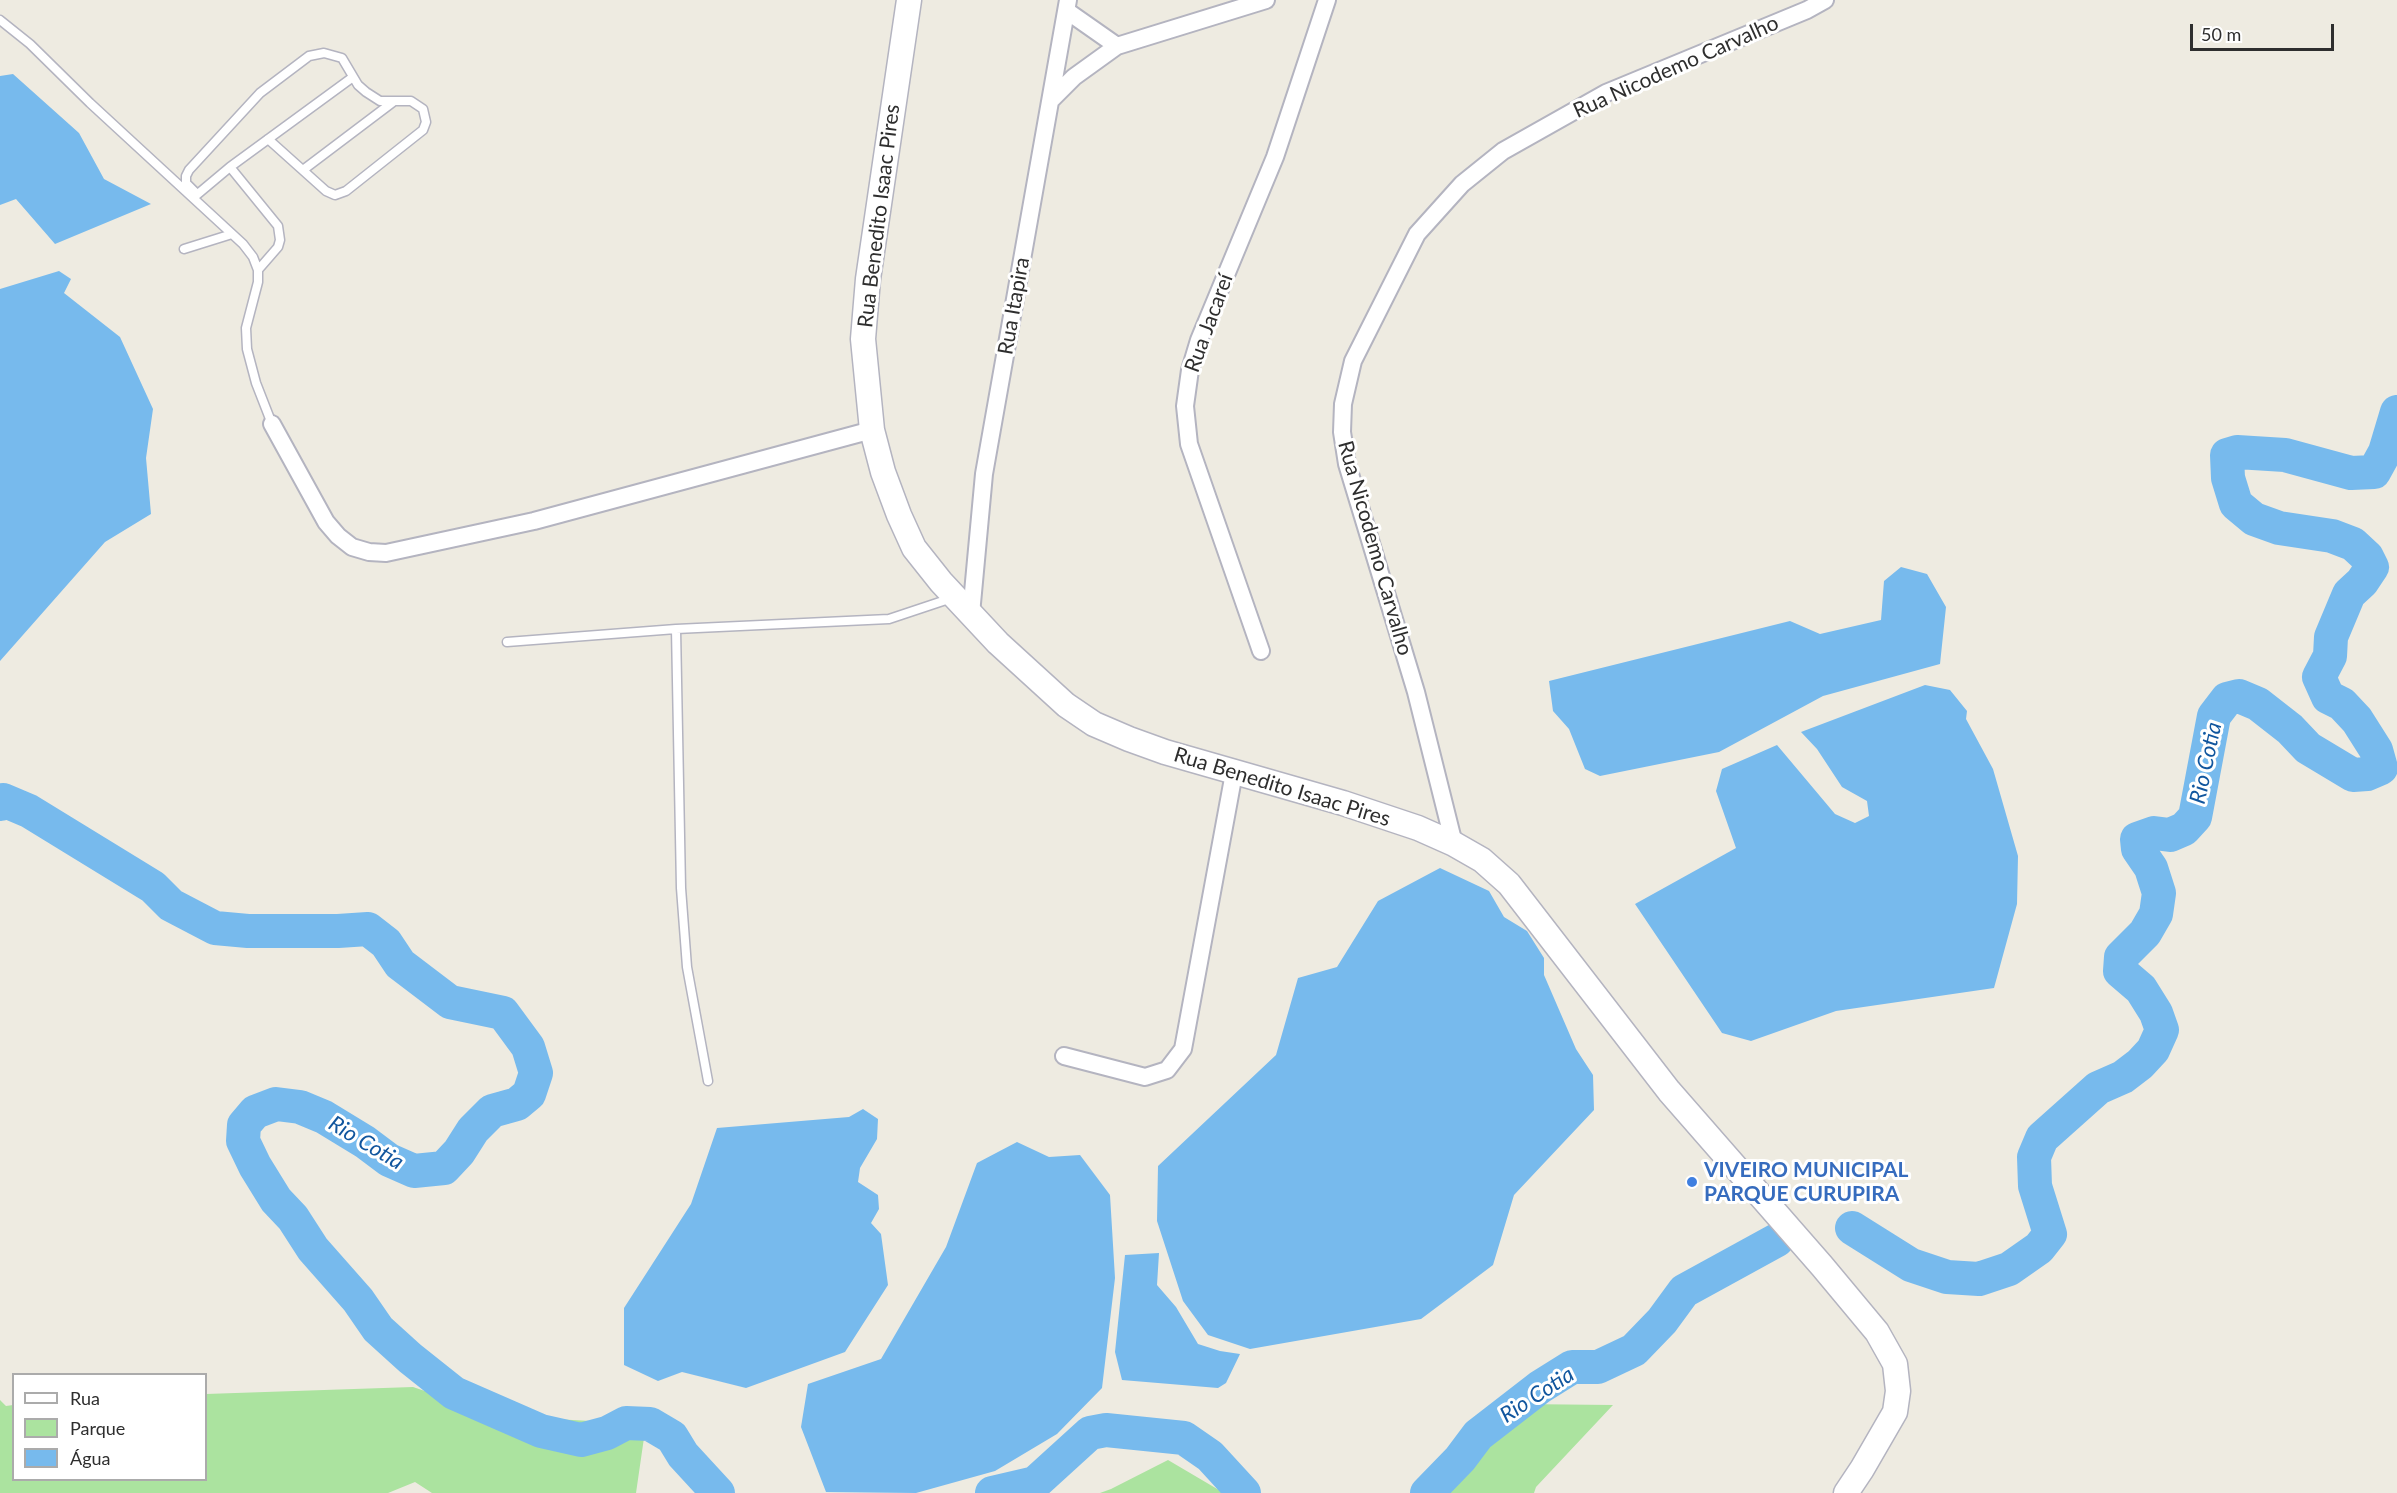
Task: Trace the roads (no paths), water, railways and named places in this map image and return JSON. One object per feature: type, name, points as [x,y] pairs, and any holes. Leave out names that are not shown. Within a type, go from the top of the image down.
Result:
[{"type":"street","name":"Rua Benedito Isaac Pires","points":[[909,0],[868,279],[863,339],[872,430],[887,483],[914,548],[998,643],[1066,705],[1094,724],[1129,739],[1234,773],[1343,803],[1418,828],[1482,860],[1509,884],[1669,1091],[1877,1332],[1895,1364],[1898,1391],[1895,1412],[1846,1493]]},
{"type":"street","points":[[1052,99],[1074,77],[1117,45],[1266,0]]},
{"type":"street","name":"Rua Jacareí","points":[[1261,651],[1189,444],[1185,406],[1190,370],[1199,340],[1275,157],[1328,0]]},
{"type":"street","name":"Rua Nicodemo Carvalho","points":[[1454,844],[1416,692],[1347,464],[1342,422],[1343,404],[1353,361],[1417,234],[1462,184],[1503,151],[1605,93],[1807,10],[1824,0]]},
{"type":"street","points":[[1068,5],[1117,45]]},
{"type":"street","name":"Rua Itapira","points":[[963,606],[984,474],[1068,5]]},
{"type":"street","points":[[272,424],[326,522],[338,536],[352,547],[369,552],[386,553],[534,521],[872,430]]},
{"type":"street","points":[[1064,1056],[1145,1077],[1167,1070],[1183,1048],[1234,773]]},
{"type":"lane","points":[[0,20],[30,44],[90,103],[195,196],[253,257],[258,270],[258,282],[246,328],[247,349],[256,383],[272,424]]},
{"type":"lane","points":[[195,196],[186,183],[189,170],[260,93],[309,56],[324,53],[342,58],[358,85],[380,101],[411,101],[423,109],[426,122],[423,130],[346,191],[334,195],[326,191],[268,139]]},
{"type":"lane","points":[[195,196],[230,167],[353,77]]},
{"type":"lane","points":[[303,170],[393,102]]},
{"type":"lane","points":[[230,167],[278,226],[280,240],[278,247],[258,270]]},
{"type":"lane","points":[[184,249],[232,234]]},
{"type":"lane","points":[[507,642],[676,629],[889,619],[963,606]]},
{"type":"lane","points":[[676,629],[682,899],[687,968],[708,1081]]},
{"type":"water","points":[[13,74],[79,133],[104,179],[151,204],[55,244],[16,199],[0,205],[0,76]]},
{"type":"water","points":[[59,271],[71,279],[64,293],[120,337],[153,409],[146,458],[151,514],[105,542],[0,661],[0,289]]},
{"type":"water","points":[[1901,567],[1927,574],[1946,607],[1940,664],[1823,696],[1719,752],[1600,776],[1585,769],[1569,729],[1553,711],[1549,681],[1790,621],[1820,634],[1881,620],[1884,581]]},
{"type":"water","points":[[1925,685],[1950,690],[1967,711],[1966,719],[1993,769],[2018,856],[2017,904],[1994,988],[1836,1011],[1751,1041],[1722,1033],[1635,904],[1736,848],[1716,791],[1722,769],[1777,745],[1835,814],[1855,823],[1869,816],[1867,801],[1842,787],[1817,749],[1801,732]]},
{"type":"water","points":[[1440,868],[1489,891],[1504,917],[1527,931],[1544,958],[1544,975],[1576,1049],[1593,1075],[1594,1110],[1514,1195],[1493,1265],[1421,1319],[1250,1349],[1208,1335],[1183,1301],[1157,1221],[1158,1166],[1276,1055],[1298,978],[1337,967],[1378,901]]},
{"type":"water","points":[[863,1109],[878,1119],[877,1139],[860,1168],[858,1182],[878,1195],[879,1209],[871,1223],[881,1234],[888,1285],[845,1352],[746,1388],[682,1372],[658,1381],[624,1365],[624,1308],[691,1204],[717,1128],[849,1117]]},
{"type":"water","points":[[1017,1142],[1049,1157],[1080,1155],[1110,1195],[1115,1278],[1102,1388],[1057,1434],[995,1471],[916,1493],[826,1492],[801,1427],[808,1384],[881,1359],[946,1247],[977,1163]]},
{"type":"water","points":[[1159,1253],[1157,1285],[1176,1307],[1198,1344],[1240,1354],[1226,1383],[1218,1388],[1122,1380],[1115,1352],[1125,1255]]},
{"type":"waterway","name":"Rio Cotia","points":[[1852,1228],[1911,1265],[1947,1277],[1979,1279],[2009,1269],[2039,1248],[2050,1234],[2035,1186],[2034,1157],[2042,1138],[2098,1088],[2123,1077],[2140,1064],[2153,1050],[2162,1030],[2156,1013],[2141,989],[2120,971],[2121,957],[2145,933],[2156,914],[2159,893],[2151,868],[2138,849],[2137,839],[2154,833],[2170,835],[2184,829],[2195,817],[2214,716],[2227,699],[2239,696],[2258,704],[2290,729],[2308,748],[2353,775],[2367,774],[2381,768],[2376,750],[2357,720],[2342,704],[2328,697],[2319,677],[2330,656],[2331,637],[2349,594],[2362,582],[2372,567],[2367,557],[2353,544],[2332,536],[2279,528],[2254,519],[2236,504],[2228,478],[2227,455],[2237,452],[2285,455],[2351,473],[2374,472],[2385,452],[2397,412]]},
{"type":"waterway","name":"Rio Cotia","points":[[0,804],[3,800],[29,811],[153,887],[171,905],[215,928],[248,931],[368,929],[386,943],[400,964],[450,1002],[503,1013],[528,1047],[536,1073],[529,1094],[517,1104],[492,1111],[473,1130],[459,1152],[444,1168],[414,1171],[389,1160],[324,1117],[300,1107],[276,1104],[255,1112],[244,1125],[243,1141],[276,1200],[293,1218],[313,1249],[358,1300],[378,1329],[454,1393],[541,1431],[581,1440],[607,1433],[626,1423],[650,1424],[672,1437],[683,1455],[718,1493]]},
{"type":"waterway","name":"Rio Cotia","points":[[1427,1493],[1460,1459],[1478,1435],[1540,1387],[1572,1367],[1598,1367],[1634,1350],[1662,1321],[1684,1291],[1777,1240]]},
{"type":"waterway","name":"Rio Cotia","points":[[992,1493],[1035,1483],[1090,1433],[1106,1430],[1184,1438],[1210,1456],[1244,1493]]},
{"type":"place","name":"VIVEIRO MUNICIPAL PARQUE CURUPIRA","points":[[1692,1182]]}]
